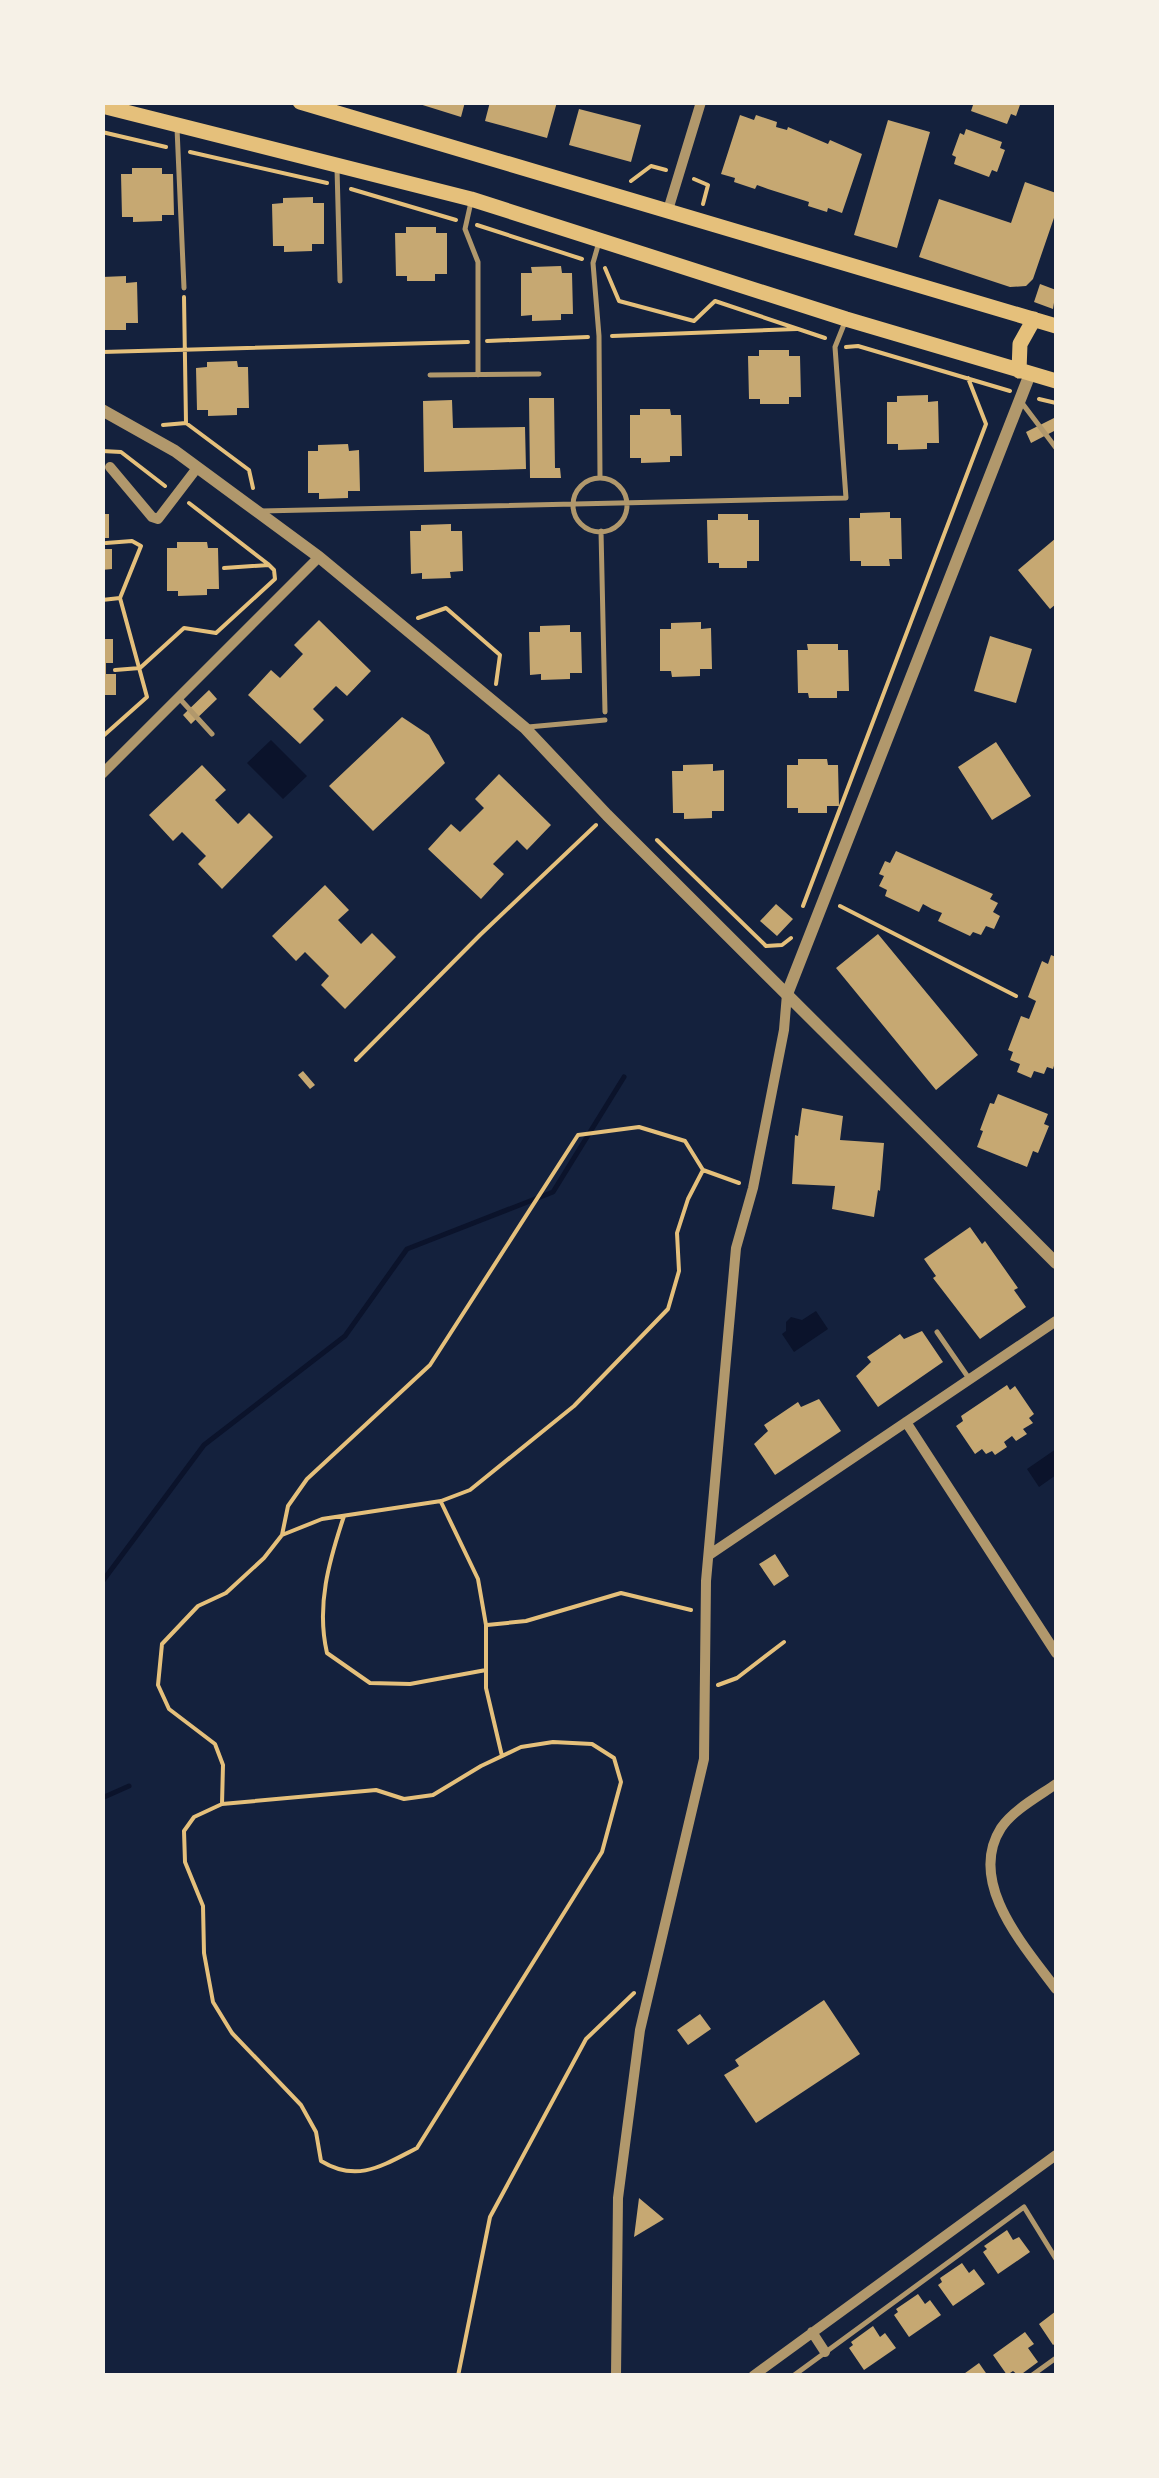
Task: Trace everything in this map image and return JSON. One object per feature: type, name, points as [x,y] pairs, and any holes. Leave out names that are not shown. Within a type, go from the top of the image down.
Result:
[{"type":"main road","points":[[300,102],[1056,326]]},
{"type":"main road","points":[[102,106],[471,200],[1038,376]]},
{"type":"main road","points":[[1034,319],[1020,344],[1038,376]]},
{"type":"main road","points":[[1038,376],[1056,362]]},
{"type":"street","points":[[668,210],[701,102]]},
{"type":"street","points":[[616,2376],[618,2198],[640,2030],[704,1758],[709,1554],[736,1248],[753,1188],[784,1030],[787,994],[1020,400],[1038,376]]},
{"type":"street","points":[[106,417],[197,468],[320,557],[525,728],[1056,1263]]},
{"type":"street","points":[[110,467],[158,520],[197,468]]},
{"type":"street","points":[[102,774],[320,557]]},
{"type":"street","points":[[709,1554],[1056,1321]]},
{"type":"street","points":[[906,1422],[1056,1653]]},
{"type":"street","points":[[1056,1784],[1002,1826],[991,1864],[991,1884],[1013,1926],[1056,1990]]},
{"type":"street","points":[[753,2376],[1056,2156]]},
{"type":"street","points":[[812,2332],[825,2352]]},
{"type":"lane","points":[[177,125],[184,288]]},
{"type":"lane","points":[[337,165],[340,281]]},
{"type":"lane","points":[[471,200],[465,228],[478,262],[478,374]]},
{"type":"lane","points":[[600,240],[592,263],[599,336],[600,478]]},
{"type":"lane","points":[[256,511],[846,498],[835,347],[846,319]]},
{"type":"lane","points":[[430,375],[539,374]]},
{"type":"lane","points":[[1020,400],[1056,448]]},
{"type":"lane","points":[[600,478],[619,486],[627,504],[626,513],[616,526],[601,532],[585,527],[574,506],[581,486],[600,478]]},
{"type":"lane","points":[[525,728],[605,716],[601,532]]},
{"type":"lane","points":[[178,697],[212,734]]},
{"type":"lane","points":[[937,1332],[969,1380]]},
{"type":"lane","points":[[793,2376],[1024,2208],[1056,2258]]},
{"type":"lane","points":[[1031,2376],[1056,2358]]},
{"type":"path","points":[[184,288],[186,423]]},
{"type":"path","points":[[102,352],[802,329]]},
{"type":"path","points":[[798,920],[986,424],[968,378]]},
{"type":"path","points":[[150,426],[186,423],[249,470],[255,494]]},
{"type":"path","points":[[102,451],[120,452],[168,489]]},
{"type":"path","points":[[115,670],[140,668],[184,628],[216,632],[275,578],[269,565],[188,504],[194,496]]},
{"type":"path","points":[[102,738],[147,697],[120,598],[141,546],[132,542],[106,543]]},
{"type":"path","points":[[224,568],[269,565]]},
{"type":"path","points":[[102,600],[120,598]]},
{"type":"path","points":[[411,620],[446,608],[500,654],[494,682],[508,696]]},
{"type":"path","points":[[356,1060],[607,814]]},
{"type":"path","points":[[652,835],[766,946],[782,945],[790,940],[794,930]]},
{"type":"path","points":[[840,906],[1016,996]]},
{"type":"path","points":[[222,1804],[222,1765],[215,1744],[168,1709],[158,1685],[162,1644],[198,1606],[226,1593],[264,1558],[282,1535],[288,1506],[308,1479],[430,1364],[578,1135],[640,1127],[685,1141],[704,1170],[753,1188]]},
{"type":"path","points":[[282,1535],[322,1519],[440,1501],[470,1490],[574,1406],[668,1309],[679,1271],[677,1233],[688,1199],[704,1170]]},
{"type":"path","points":[[440,1501],[478,1579],[486,1625],[486,1688],[502,1756]]},
{"type":"path","points":[[344,1516],[330,1559],[320,1624],[327,1652],[370,1683],[410,1684],[486,1670]]},
{"type":"path","points":[[486,1625],[526,1621],[621,1593],[706,1614]]},
{"type":"path","points":[[705,1691],[737,1678],[784,1642]]},
{"type":"path","points":[[553,1742],[592,1744],[614,1758],[621,1782],[602,1852],[417,2148],[376,2169],[340,2173],[320,2161],[316,2132],[301,2104],[232,2032],[213,2002],[204,1953],[203,1906],[185,1862],[184,1831],[194,1817],[222,1804],[376,1790],[404,1800],[433,1795],[502,1756],[553,1742]]},
{"type":"path","points":[[458,2376],[490,2217],[586,2040],[653,1974]]},
{"type":"water","points":[[271,740],[307,776],[283,799],[247,763]]},
{"type":"water","points":[[816,1311],[828,1329],[794,1352],[782,1334],[786,1322],[791,1317],[802,1320]]},
{"type":"water","points":[[1056,1449],[1056,1475],[1039,1487],[1027,1469]]},
{"type":"building","points":[[413,102],[465,102],[461,117]]},
{"type":"building","points":[[490,102],[557,102],[547,138],[485,121]]},
{"type":"building","points":[[974,102],[1021,102],[1016,116],[1011,114],[1007,124],[971,111]]},
{"type":"building","points":[[579,109],[641,125],[631,162],[569,145]]},
{"type":"building","points":[[740,115],[754,120],[756,115],[777,122],[776,127],[788,127],[828,144],[830,140],[862,154],[842,213],[808,206],[809,202],[757,185],[755,189],[721,174]]},
{"type":"building","points":[[888,120],[930,132],[897,248],[854,235]]},
{"type":"building","points":[[966,129],[1002,142],[1000,148],[1005,150],[997,172],[992,170],[989,177],[954,164],[956,157],[952,155],[960,133],[964,135]]},
{"type":"building","points":[[132,168],[162,168],[162,174],[173,174],[174,215],[162,215],[162,221],[133,222],[133,217],[122,217],[121,174],[132,174]]},
{"type":"building","points":[[1025,182],[1056,193],[1056,212],[1033,279],[1026,286],[1010,287],[919,257],[939,199],[1011,223]]},
{"type":"building","points":[[313,197],[313,203],[324,203],[324,244],[312,244],[312,251],[284,252],[284,246],[273,246],[272,204],[283,203],[283,198]]},
{"type":"building","points":[[406,227],[436,227],[436,233],[447,233],[447,274],[435,274],[435,281],[407,281],[407,276],[396,276],[395,233],[406,233]]},
{"type":"building","points":[[561,266],[562,273],[572,273],[573,314],[561,314],[561,320],[532,321],[532,315],[521,316],[521,273],[532,273],[531,267]]},
{"type":"building","points":[[126,276],[126,283],[137,282],[138,323],[126,323],[126,330],[102,330],[102,277]]},
{"type":"building","points":[[1040,284],[1056,290],[1053,309],[1034,302]]},
{"type":"building","points":[[759,350],[789,350],[789,356],[800,356],[801,397],[789,397],[789,404],[760,404],[760,399],[749,399],[748,356],[759,356]]},
{"type":"building","points":[[237,361],[238,367],[248,367],[249,408],[237,408],[237,415],[208,416],[208,410],[197,410],[196,368],[207,367],[207,362]]},
{"type":"building","points":[[928,395],[928,402],[938,401],[939,443],[927,443],[927,449],[898,450],[898,444],[887,444],[887,402],[897,402],[897,396]]},
{"type":"building","points":[[529,398],[554,398],[555,468],[560,468],[561,478],[530,478]]},
{"type":"building","points":[[452,400],[453,428],[525,427],[526,469],[424,472],[423,401]]},
{"type":"building","points":[[640,409],[670,409],[671,415],[681,415],[682,456],[670,456],[670,462],[641,463],[641,458],[630,458],[630,415],[640,415]]},
{"type":"building","points":[[1056,417],[1056,430],[1031,443],[1026,432]]},
{"type":"building","points":[[348,444],[349,451],[359,450],[360,491],[348,491],[348,498],[319,499],[319,493],[308,493],[308,451],[318,451],[318,445]]},
{"type":"building","points":[[890,512],[890,518],[901,518],[902,559],[889,559],[890,566],[861,566],[861,561],[850,561],[849,518],[860,518],[860,513]]},
{"type":"building","points":[[102,514],[109,514],[109,538],[102,538]]},
{"type":"building","points":[[718,514],[748,514],[748,520],[759,520],[759,561],[747,561],[747,568],[719,568],[719,563],[708,563],[707,520],[718,520]]},
{"type":"building","points":[[451,524],[451,531],[462,531],[463,571],[450,572],[451,578],[422,579],[422,573],[411,574],[410,531],[421,531],[421,525]]},
{"type":"building","points":[[1056,538],[1056,604],[1050,609],[1018,570]]},
{"type":"building","points":[[177,542],[207,542],[208,548],[218,548],[219,589],[207,589],[207,595],[178,596],[178,591],[167,591],[167,548],[177,548]]},
{"type":"building","points":[[102,549],[112,549],[112,569],[102,570]]},
{"type":"building","points":[[319,620],[371,671],[347,696],[336,686],[313,709],[324,720],[300,744],[248,695],[271,670],[280,678],[303,654],[294,645]]},
{"type":"building","points":[[701,622],[701,629],[711,628],[712,669],[700,669],[700,676],[672,677],[671,671],[660,671],[660,629],[671,629],[671,623]]},
{"type":"building","points":[[570,625],[570,632],[581,632],[582,673],[570,673],[570,679],[541,680],[541,674],[530,675],[529,632],[540,632],[540,626]]},
{"type":"building","points":[[990,636],[1032,649],[1016,703],[974,691]]},
{"type":"building","points":[[102,639],[113,639],[113,663],[106,663],[106,674],[116,674],[116,695],[102,695]]},
{"type":"building","points":[[807,644],[838,644],[838,650],[848,650],[849,691],[837,691],[837,698],[809,698],[808,693],[798,693],[797,650],[808,650]]},
{"type":"building","points":[[209,690],[217,699],[191,724],[183,715]]},
{"type":"building","points":[[402,717],[429,735],[445,763],[373,831],[329,786]]},
{"type":"building","points":[[996,742],[1031,796],[992,820],[958,767]]},
{"type":"building","points":[[798,759],[827,759],[828,765],[838,765],[839,806],[827,806],[827,813],[798,813],[798,808],[787,808],[787,765],[798,765]]},
{"type":"building","points":[[713,764],[713,771],[724,770],[724,811],[712,811],[712,818],[684,819],[684,813],[673,813],[672,771],[683,771],[683,765]]},
{"type":"building","points":[[202,765],[226,790],[215,800],[238,824],[249,813],[273,837],[222,889],[198,864],[206,856],[182,832],[173,841],[149,815]]},
{"type":"building","points":[[499,774],[551,825],[527,850],[517,840],[493,864],[504,874],[481,899],[428,849],[451,824],[460,832],[484,808],[475,799]]},
{"type":"building","points":[[896,851],[993,894],[990,899],[998,903],[993,912],[1000,916],[994,929],[986,926],[981,935],[973,932],[970,936],[938,921],[942,913],[923,904],[919,912],[885,896],[887,890],[879,886],[884,876],[879,874]]},
{"type":"building","points":[[325,885],[349,910],[338,920],[361,944],[372,933],[396,957],[345,1009],[321,985],[329,976],[305,952],[296,961],[272,936]]},
{"type":"building","points":[[776,904],[793,919],[777,936],[760,921]]},
{"type":"building","points":[[878,934],[978,1055],[936,1090],[836,968]]},
{"type":"building","points":[[1051,955],[1056,957],[1056,1059],[1053,1069],[1047,1067],[1044,1074],[1034,1071],[1031,1078],[1017,1072],[1020,1064],[1010,1060],[1013,1052],[1008,1050],[1021,1016],[1029,1019],[1036,1001],[1028,997],[1042,961],[1048,964]]},
{"type":"building","points":[[303,1071],[315,1085],[310,1089],[298,1075]]},
{"type":"building","points":[[998,1094],[1048,1114],[1044,1124],[1049,1126],[1038,1153],[1033,1151],[1027,1167],[977,1147],[990,1103],[994,1104]]},
{"type":"building","points":[[802,1108],[843,1116],[840,1140],[884,1143],[874,1217],[832,1209],[835,1186],[792,1184],[795,1135],[798,1136]]},
{"type":"building","points":[[970,1227],[982,1244],[985,1241],[1018,1288],[1014,1290],[1026,1307],[980,1339],[933,1278],[936,1276],[924,1259]]},
{"type":"building","points":[[922,1331],[943,1362],[878,1407],[856,1376],[871,1362],[867,1357],[900,1334],[904,1339]]},
{"type":"building","points":[[1007,1385],[1010,1390],[1015,1386],[1034,1414],[1029,1418],[1033,1423],[1023,1429],[1027,1434],[1016,1441],[1012,1436],[1004,1442],[1007,1447],[995,1455],[982,1449],[975,1454],[956,1426],[963,1421],[961,1416]]},
{"type":"building","points":[[819,1399],[841,1431],[775,1475],[754,1444],[768,1431],[764,1425],[798,1402],[801,1407]]},
{"type":"building","points":[[775,1554],[789,1576],[774,1586],[759,1564]]},
{"type":"building","points":[[824,2000],[860,2054],[756,2123],[724,2075],[739,2066],[735,2060]]},
{"type":"building","points":[[700,2014],[711,2029],[688,2045],[677,2030]]},
{"type":"building","points":[[639,2198],[664,2219],[634,2237]]},
{"type":"building","points":[[1007,2230],[1013,2240],[1019,2237],[1030,2252],[998,2274],[983,2252],[987,2249],[984,2246]]},
{"type":"building","points":[[962,2263],[969,2273],[974,2269],[985,2284],[953,2306],[938,2285],[942,2282],[940,2278]]},
{"type":"building","points":[[918,2294],[925,2304],[930,2300],[941,2315],[909,2337],[894,2315],[896,2309]]},
{"type":"building","points":[[1056,2311],[1056,2343],[1053,2345],[1039,2324]]},
{"type":"building","points":[[873,2326],[880,2337],[885,2333],[896,2348],[864,2370],[849,2348],[851,2342]]},
{"type":"building","points":[[1025,2332],[1034,2344],[1028,2348],[1038,2362],[1019,2376],[1013,2371],[1007,2375],[993,2355]]},
{"type":"building","points":[[979,2363],[988,2376],[961,2376]]},
{"type":"waterway","points":[[102,1582],[204,1445],[345,1336],[407,1249],[553,1192],[624,1077]]},
{"type":"waterway","points":[[102,1798],[129,1786]]}]
